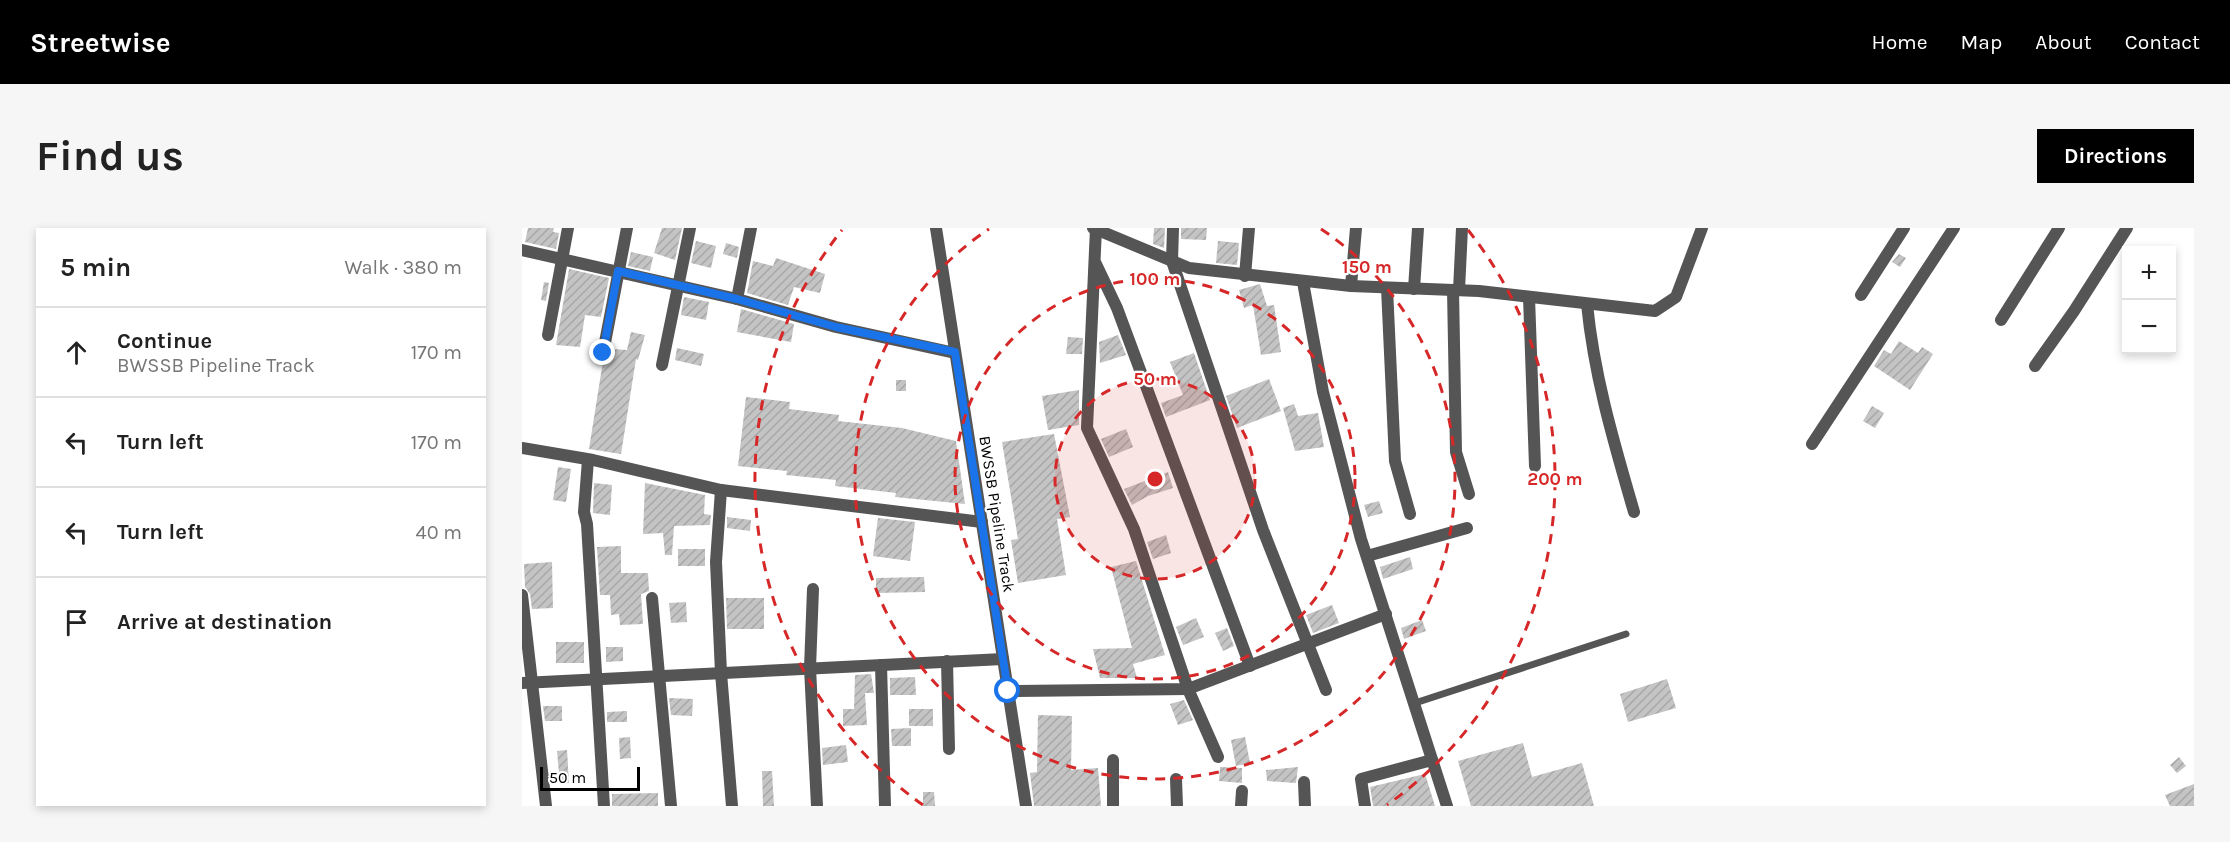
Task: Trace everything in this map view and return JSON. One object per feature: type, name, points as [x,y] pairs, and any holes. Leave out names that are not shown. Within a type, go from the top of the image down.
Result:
[{"type":"street","points":[[548,335],[568,228]]},
{"type":"street","points":[[603,353],[627,228]]},
{"type":"street","points":[[662,365],[690,228]]},
{"type":"street","points":[[737,299],[751,228]]},
{"type":"street","name":"BWSSB Pipeline Track","points":[[936,228],[1026,806]]},
{"type":"street","points":[[1218,757],[1188,689],[1134,529],[1088,428],[1095,228],[1189,268],[1303,282],[1456,290],[1655,311],[1676,297],[1702,228]]},
{"type":"street","points":[[1173,228],[1172,261],[1263,530],[1326,690]]},
{"type":"street","points":[[1245,276],[1248,228]]},
{"type":"street","points":[[1351,286],[1356,228]]},
{"type":"street","points":[[1414,289],[1418,228]]},
{"type":"street","points":[[1462,228],[1456,290],[1456,452],[1469,494]]},
{"type":"street","points":[[1861,295],[1904,228]]},
{"type":"street","points":[[1812,444],[1954,228]]},
{"type":"street","points":[[2001,320],[2059,228]]},
{"type":"street","points":[[2035,366],[2074,311],[2127,228]]},
{"type":"street","points":[[522,250],[737,299],[836,327],[955,352]]},
{"type":"street","points":[[1095,262],[1117,308],[1250,666]]},
{"type":"street","points":[[1303,282],[1323,392],[1367,556],[1447,806]]},
{"type":"street","points":[[1387,288],[1395,462],[1410,514]]},
{"type":"street","points":[[1529,297],[1535,466]]},
{"type":"street","points":[[1587,303],[1592,349],[1603,405],[1634,512]]},
{"type":"street","points":[[522,448],[588,459],[721,490],[981,522]]},
{"type":"street","points":[[588,459],[584,512],[587,524],[604,806]]},
{"type":"street","points":[[721,490],[716,562],[721,673],[732,806]]},
{"type":"street","points":[[1367,556],[1467,528]]},
{"type":"street","points":[[813,589],[810,668],[817,806]]},
{"type":"street","points":[[522,595],[527,682],[546,806]]},
{"type":"street","points":[[652,598],[671,806]]},
{"type":"street","points":[[1008,691],[1188,689],[1386,614]]},
{"type":"street","points":[[527,682],[1003,659]]},
{"type":"street","points":[[947,662],[949,749]]},
{"type":"street","points":[[881,665],[885,806]]},
{"type":"street","points":[[1113,760],[1113,806]]},
{"type":"street","points":[[1365,806],[1361,779],[1432,760]]},
{"type":"street","points":[[1176,779],[1177,806]]},
{"type":"street","points":[[1304,782],[1305,806]]},
{"type":"street","points":[[1241,806],[1242,791]]},
{"type":"lane","points":[[1415,703],[1626,634]]},
{"type":"building","points":[[528,228],[554,228],[553,232],[559,233],[556,249],[525,242]]},
{"type":"building","points":[[662,228],[682,228],[675,260],[654,253]]},
{"type":"building","points":[[1154,228],[1165,228],[1164,248],[1153,244]]},
{"type":"building","points":[[1181,228],[1207,228],[1206,240],[1181,239]]},
{"type":"building","points":[[696,241],[716,246],[711,268],[691,263]]},
{"type":"building","points":[[1218,241],[1239,243],[1237,265],[1216,263]]},
{"type":"building","points":[[726,243],[739,247],[737,258],[723,254]]},
{"type":"building","points":[[631,252],[653,257],[650,271],[628,266]]},
{"type":"building","points":[[1899,254],[1906,258],[1900,267],[1892,262]]},
{"type":"building","points":[[776,258],[825,274],[820,293],[794,287],[788,305],[747,293],[753,261],[773,266]]},
{"type":"building","points":[[569,269],[609,278],[601,317],[585,315],[580,347],[556,345]]},
{"type":"building","points":[[544,282],[549,283],[546,301],[541,300]]},
{"type":"building","points":[[1260,284],[1267,306],[1274,305],[1281,352],[1261,355],[1253,305],[1244,308],[1239,290]]},
{"type":"building","points":[[684,297],[709,302],[706,320],[681,315]]},
{"type":"building","points":[[741,309],[794,324],[791,342],[737,332]]},
{"type":"building","points":[[631,332],[645,335],[638,360],[636,359],[621,454],[589,449],[603,361],[610,358],[612,349],[627,350]]},
{"type":"building","points":[[1118,335],[1126,355],[1100,363],[1099,342]]},
{"type":"building","points":[[1068,337],[1083,338],[1082,354],[1066,354]]},
{"type":"building","points":[[1899,341],[1918,353],[1922,347],[1933,354],[1910,390],[1874,366],[1884,350],[1891,354]]},
{"type":"building","points":[[677,348],[704,354],[701,366],[675,360]]},
{"type":"building","points":[[1194,353],[1210,400],[1166,417],[1161,403],[1183,395],[1170,362]]},
{"type":"building","points":[[1269,379],[1281,411],[1237,428],[1226,396]]},
{"type":"building","points":[[896,380],[906,380],[906,391],[896,391]]},
{"type":"building","points":[[1079,390],[1079,425],[1048,430],[1042,396]]},
{"type":"building","points":[[746,397],[790,402],[789,409],[839,415],[838,421],[902,428],[956,441],[965,504],[895,497],[896,493],[835,486],[836,480],[786,475],[787,471],[738,466]]},
{"type":"building","points":[[1294,404],[1298,416],[1318,413],[1324,447],[1295,451],[1283,408]]},
{"type":"building","points":[[1872,406],[1884,413],[1875,428],[1863,421]]},
{"type":"building","points":[[1126,429],[1133,447],[1109,457],[1101,439]]},
{"type":"building","points":[[1054,434],[1070,517],[1057,519],[1066,575],[1018,583],[1011,540],[1018,539],[1002,442]]},
{"type":"building","points":[[558,467],[571,469],[566,502],[553,500]]},
{"type":"building","points":[[1168,472],[1173,488],[1148,496],[1132,505],[1124,489]]},
{"type":"building","points":[[594,483],[612,485],[610,515],[593,513]]},
{"type":"building","points":[[645,483],[705,495],[704,514],[711,515],[710,525],[674,526],[672,555],[665,555],[663,533],[643,534]]},
{"type":"building","points":[[1379,501],[1383,513],[1368,517],[1364,505]]},
{"type":"building","points":[[727,517],[751,520],[750,531],[727,528]]},
{"type":"building","points":[[878,518],[915,522],[910,561],[873,556]]},
{"type":"building","points":[[1166,535],[1171,553],[1153,559],[1147,542]]},
{"type":"building","points":[[621,546],[621,573],[648,573],[649,591],[641,594],[643,624],[620,625],[619,614],[611,615],[610,595],[600,595],[597,547]]},
{"type":"building","points":[[678,549],[705,549],[705,566],[678,566]]},
{"type":"building","points":[[1410,557],[1413,569],[1383,579],[1380,567]]},
{"type":"building","points":[[1136,561],[1165,655],[1133,664],[1137,678],[1100,678],[1093,649],[1132,648],[1111,567]]},
{"type":"building","points":[[552,562],[553,608],[532,609],[530,594],[525,587],[524,564]]},
{"type":"building","points":[[924,577],[925,592],[876,593],[876,578]]},
{"type":"building","points":[[726,598],[764,598],[764,629],[727,629]]},
{"type":"building","points":[[686,602],[687,622],[671,623],[669,603]]},
{"type":"building","points":[[1332,605],[1339,623],[1313,633],[1306,615]]},
{"type":"building","points":[[1196,618],[1204,637],[1183,645],[1176,627]]},
{"type":"building","points":[[1422,620],[1426,631],[1404,639],[1401,628]]},
{"type":"building","points":[[1227,628],[1234,646],[1223,651],[1215,633]]},
{"type":"building","points":[[556,642],[584,642],[584,663],[556,663]]},
{"type":"building","points":[[606,647],[623,647],[623,661],[606,662]]},
{"type":"building","points":[[871,674],[874,693],[865,693],[867,725],[843,726],[843,709],[854,709],[855,675]]},
{"type":"building","points":[[915,677],[916,695],[890,695],[890,678]]},
{"type":"building","points":[[1667,679],[1676,708],[1628,722],[1620,694]]},
{"type":"building","points":[[669,698],[693,699],[692,716],[671,715]]},
{"type":"building","points":[[1184,700],[1193,720],[1178,725],[1170,704]]},
{"type":"building","points":[[543,706],[562,706],[562,721],[545,721]]},
{"type":"building","points":[[909,709],[933,709],[933,726],[909,726]]},
{"type":"building","points":[[627,711],[627,722],[607,722],[607,712]]},
{"type":"building","points":[[1038,715],[1072,716],[1071,770],[1098,768],[1101,806],[1034,806],[1030,773],[1037,772]]},
{"type":"building","points":[[911,728],[911,746],[892,746],[891,729]]},
{"type":"building","points":[[630,737],[631,758],[620,759],[619,738]]},
{"type":"building","points":[[1245,737],[1250,763],[1236,766],[1231,740]]},
{"type":"building","points":[[1523,743],[1532,777],[1582,763],[1594,806],[1471,806],[1458,761]]},
{"type":"building","points":[[846,745],[848,762],[823,765],[822,748]]},
{"type":"building","points":[[567,750],[569,783],[560,784],[557,751]]},
{"type":"building","points":[[2179,757],[2186,766],[2177,773],[2170,765]]},
{"type":"building","points":[[1220,767],[1242,768],[1242,783],[1219,781]]},
{"type":"building","points":[[1298,767],[1296,783],[1267,781],[1266,770]]},
{"type":"building","points":[[762,771],[772,771],[774,806],[763,806]]},
{"type":"building","points":[[1425,774],[1435,806],[1373,806],[1370,787]]},
{"type":"building","points":[[2194,784],[2194,806],[2170,806],[2165,795]]},
{"type":"building","points":[[923,792],[934,792],[935,806],[923,806]]},
{"type":"building","points":[[658,793],[658,806],[612,806],[612,794]]},
{"type":"route","points":[[603,353],[618,271],[737,299],[836,327],[955,352],[1008,691]]}]
